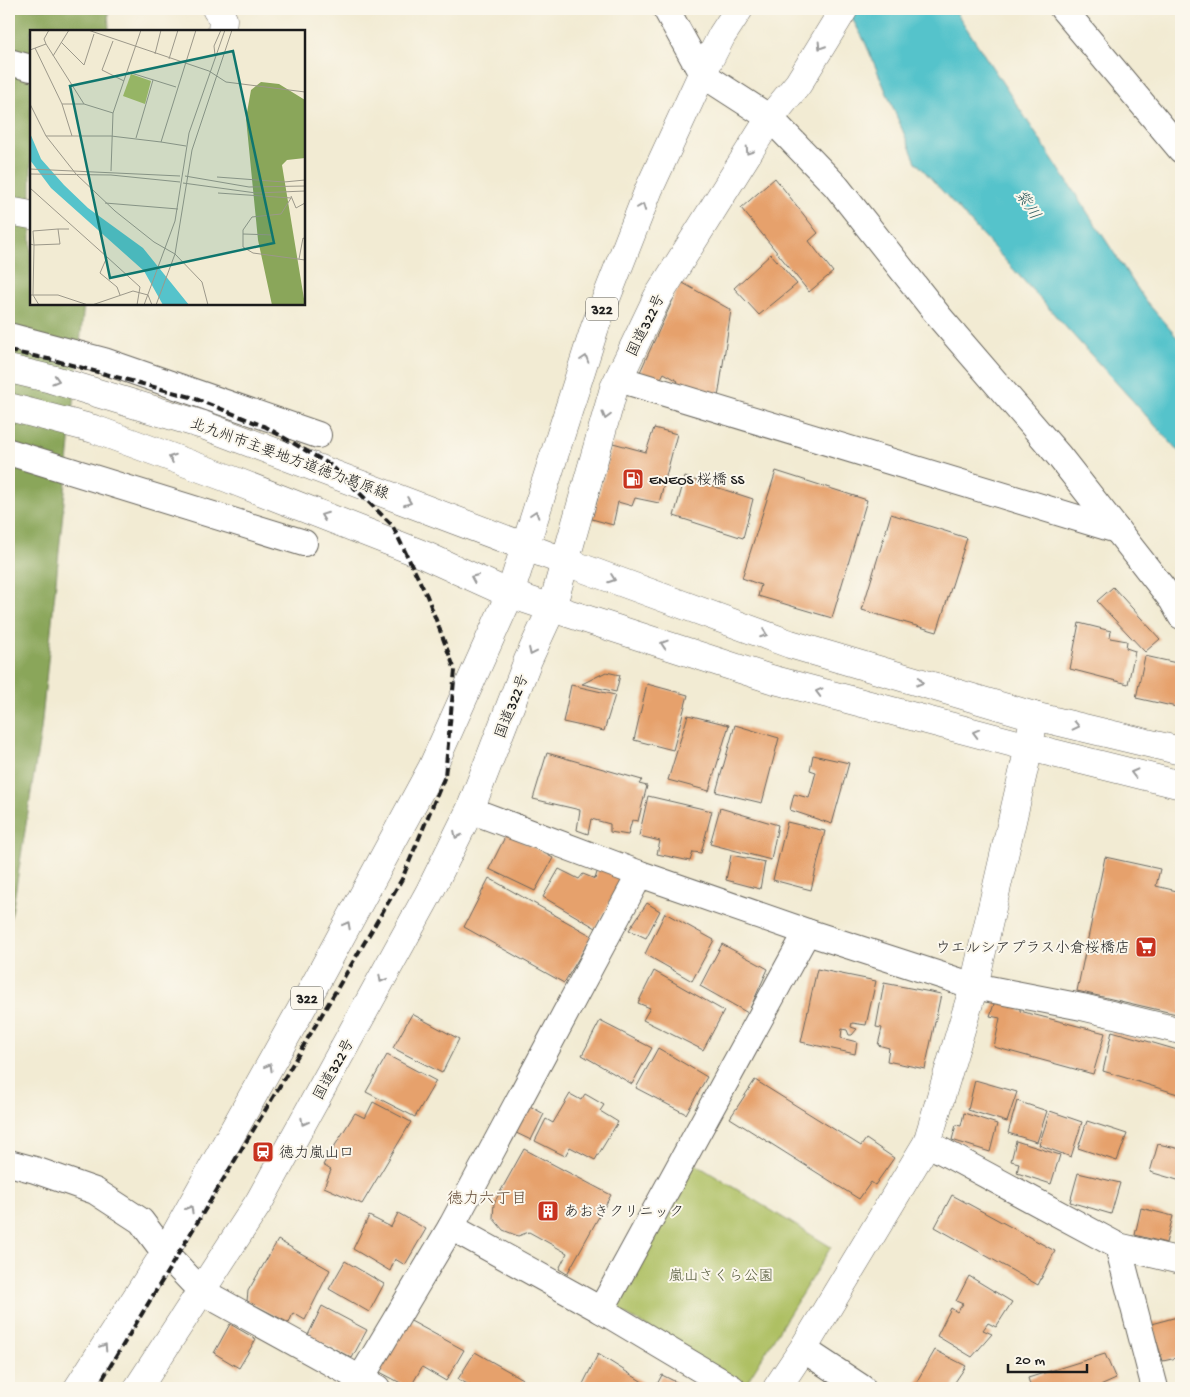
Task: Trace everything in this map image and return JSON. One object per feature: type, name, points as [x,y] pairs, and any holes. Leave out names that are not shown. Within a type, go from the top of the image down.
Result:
[{"type":"main road","points":[[216,9],[223,19],[222,30]]},
{"type":"main road","name":"322","points":[[78,1388],[165,1253],[308,997],[432,768],[510,594],[595,327],[649,189],[702,74],[722,35],[739,9]]},
{"type":"main road","name":"国道322号","points":[[138,1388],[258,1202],[430,892],[470,810],[528,660],[552,608],[611,397],[657,298],[770,118],[798,84],[844,9]]},
{"type":"main road","points":[[9,211],[30,215]]},
{"type":"main road","name":"北九州市主要地方道徳力葛原線","points":[[9,369],[51,378],[204,425],[525,547],[790,644],[1034,716],[1181,751]]},
{"type":"main road","points":[[9,407],[94,429],[222,476],[424,555],[510,594],[771,679],[1030,747],[1181,784]]},
{"type":"main road","points":[[777,1388],[803,1349],[927,1143],[974,986],[1030,747],[1034,716]]},
{"type":"street","points":[[666,9],[702,74],[770,118],[836,186],[941,319],[1058,456],[1172,600],[1181,616]]},
{"type":"street","points":[[1063,9],[1181,150]]},
{"type":"street","points":[[9,62],[30,68]]},
{"type":"street","points":[[9,336],[104,361],[318,435]]},
{"type":"street","points":[[619,379],[1117,530]]},
{"type":"street","points":[[9,452],[304,543]]},
{"type":"street","points":[[470,810],[640,874],[807,932],[974,986],[1082,1006],[1181,1031]]},
{"type":"street","points":[[9,1164],[36,1170],[95,1191],[141,1221],[165,1253],[201,1291],[364,1385],[640,874]]},
{"type":"street","points":[[602,1310],[807,932]]},
{"type":"street","points":[[927,1143],[1118,1246],[1181,1261]]},
{"type":"street","points":[[451,1227],[602,1310],[732,1388]]},
{"type":"street","points":[[1118,1246],[1155,1388]]},
{"type":"street","points":[[803,1349],[862,1388]]},
{"type":"green space","points":[[9,9],[108,9],[109,30],[30,30],[30,305],[84,305],[41,730],[12,913],[9,921]]},
{"type":"green space","name":"嵐山さくら公園","points":[[692,1162],[831,1247],[745,1385],[615,1308]]},
{"type":"water","name":"紫川","points":[[847,9],[954,9],[1145,300],[1181,342],[1181,454],[916,162],[865,42]]},
{"type":"building","points":[[775,178],[818,233],[809,241],[833,272],[809,292],[741,208]]},
{"type":"building","points":[[771,254],[797,284],[759,315],[734,288]]},
{"type":"building","points":[[681,282],[731,310],[718,398],[675,386],[678,381],[664,373],[660,380],[640,372]]},
{"type":"building","points":[[654,428],[677,434],[659,503],[635,498],[632,506],[618,502],[613,525],[592,519],[613,443],[646,452]]},
{"type":"building","points":[[776,471],[867,500],[832,618],[758,596],[761,585],[742,578]]},
{"type":"building","points":[[685,477],[753,499],[743,538],[674,516]]},
{"type":"building","points":[[891,514],[967,538],[937,632],[862,610]]},
{"type":"building","points":[[1113,587],[1160,639],[1145,652],[1097,601]]},
{"type":"building","points":[[1079,623],[1111,631],[1110,638],[1127,641],[1126,648],[1135,651],[1128,684],[1070,669]]},
{"type":"building","points":[[1145,656],[1181,664],[1181,708],[1136,698]]},
{"type":"building","points":[[606,672],[620,675],[616,692],[582,684]]},
{"type":"building","points":[[647,684],[688,695],[673,750],[634,740]]},
{"type":"building","points":[[571,685],[615,695],[604,731],[563,722]]},
{"type":"building","points":[[688,715],[729,725],[709,791],[668,780]]},
{"type":"building","points":[[735,725],[779,738],[762,803],[716,792]]},
{"type":"building","points":[[547,753],[642,780],[639,784],[647,786],[638,821],[632,820],[628,835],[610,832],[610,824],[591,819],[588,834],[577,830],[580,810],[533,799]]},
{"type":"building","points":[[813,755],[849,763],[832,824],[790,810],[794,794],[809,798],[816,772],[810,770]]},
{"type":"building","points":[[648,796],[712,811],[701,853],[693,852],[690,861],[657,854],[660,841],[639,836]]},
{"type":"building","points":[[720,808],[778,825],[771,860],[710,844]]},
{"type":"building","points":[[787,822],[825,831],[811,890],[773,880]]},
{"type":"building","points":[[507,833],[553,858],[535,891],[489,869]]},
{"type":"building","points":[[731,855],[765,862],[760,889],[726,880]]},
{"type":"building","points":[[1105,857],[1160,869],[1156,886],[1181,892],[1181,1015],[1077,991]]},
{"type":"building","points":[[599,866],[623,878],[596,928],[543,897],[559,869],[579,879],[583,874],[595,879]]},
{"type":"building","points":[[489,878],[592,936],[564,983],[464,927]]},
{"type":"building","points":[[647,903],[660,911],[646,938],[629,930]]},
{"type":"building","points":[[665,913],[714,940],[692,981],[645,954]]},
{"type":"building","points":[[722,944],[768,969],[748,1013],[700,986]]},
{"type":"building","points":[[817,969],[876,981],[866,1025],[852,1023],[851,1027],[857,1029],[852,1035],[849,1035],[847,1030],[842,1029],[841,1038],[857,1042],[855,1054],[801,1042]]},
{"type":"building","points":[[654,971],[724,1011],[703,1050],[643,1020],[650,1008],[638,1003]]},
{"type":"building","points":[[884,983],[941,994],[925,1069],[887,1061],[889,1048],[878,1045],[882,1028],[876,1027]]},
{"type":"building","points":[[996,998],[1020,1005],[1020,1011],[1105,1033],[1093,1074],[994,1047],[1000,1018],[990,1016]]},
{"type":"building","points":[[412,1014],[459,1039],[442,1073],[393,1048]]},
{"type":"building","points":[[600,1021],[652,1048],[632,1084],[582,1055]]},
{"type":"building","points":[[1112,1031],[1181,1051],[1181,1095],[1103,1071]]},
{"type":"building","points":[[658,1048],[707,1077],[686,1114],[636,1088]]},
{"type":"building","points":[[387,1055],[436,1081],[415,1117],[366,1092]]},
{"type":"building","points":[[755,1080],[861,1146],[866,1139],[894,1158],[875,1185],[871,1182],[859,1199],[730,1118]]},
{"type":"building","points":[[975,1080],[1017,1092],[1007,1122],[968,1110]]},
{"type":"building","points":[[570,1094],[581,1100],[585,1094],[604,1105],[600,1111],[618,1122],[595,1160],[570,1147],[565,1156],[535,1141],[546,1119],[553,1123]]},
{"type":"building","points":[[1017,1101],[1047,1111],[1037,1142],[1008,1133]]},
{"type":"building","points":[[373,1102],[411,1122],[362,1204],[324,1187],[331,1170],[323,1165],[355,1113],[365,1118]]},
{"type":"building","points":[[528,1105],[544,1114],[531,1140],[512,1131]]},
{"type":"building","points":[[1050,1111],[1082,1122],[1071,1157],[1039,1145]]},
{"type":"building","points":[[964,1113],[997,1124],[990,1152],[952,1140],[956,1125],[961,1126]]},
{"type":"building","points":[[1087,1121],[1127,1134],[1117,1161],[1078,1148]]},
{"type":"building","points":[[1016,1141],[1060,1155],[1051,1184],[1017,1173],[1019,1163],[1011,1161]]},
{"type":"building","points":[[1158,1144],[1181,1149],[1181,1181],[1150,1172]]},
{"type":"building","name":"あおきクリニック","points":[[524,1149],[611,1195],[567,1274],[559,1269],[567,1253],[529,1232],[518,1236],[503,1230],[493,1218],[494,1203]]},
{"type":"building","points":[[1078,1173],[1120,1183],[1111,1214],[1070,1202]]},
{"type":"building","points":[[952,1195],[1055,1251],[1038,1285],[935,1227]]},
{"type":"building","points":[[1141,1208],[1173,1216],[1166,1243],[1135,1235]]},
{"type":"building","points":[[398,1213],[426,1229],[405,1265],[395,1259],[390,1271],[353,1249],[369,1216],[391,1227]]},
{"type":"building","points":[[278,1240],[330,1270],[305,1320],[293,1313],[289,1323],[247,1301],[248,1291]]},
{"type":"building","points":[[345,1261],[384,1284],[369,1312],[329,1289]]},
{"type":"building","points":[[969,1276],[1012,1302],[996,1327],[988,1323],[983,1330],[992,1334],[972,1357],[937,1336],[951,1308],[957,1312],[963,1304],[956,1301]]},
{"type":"building","points":[[322,1306],[367,1330],[352,1358],[308,1335]]},
{"type":"building","points":[[1181,1316],[1181,1357],[1163,1361],[1151,1324]]},
{"type":"building","points":[[409,1320],[464,1350],[446,1381],[422,1367],[410,1388],[378,1371]]},
{"type":"building","points":[[230,1324],[256,1339],[239,1368],[214,1353]]},
{"type":"building","points":[[935,1350],[966,1366],[951,1388],[913,1388]]},
{"type":"building","points":[[475,1352],[524,1380],[519,1388],[475,1388],[458,1379]]},
{"type":"building","points":[[598,1354],[649,1386],[648,1388],[581,1388]]},
{"type":"building","points":[[1105,1354],[1116,1379],[1096,1388],[1031,1388],[1028,1378]]},
{"type":"building","points":[[662,1375],[688,1388],[655,1388]]},
{"type":"railway","points":[[9,351],[53,360],[191,397],[266,427],[332,466],[392,525],[427,596],[455,670],[445,776],[402,879],[269,1104],[97,1388]]},
{"type":"place","name":"ENEOS 桜橋 SS","points":[[633,479]]},
{"type":"place","name":"ウエルシアプラス小倉桜橋店","points":[[1146,947]]},
{"type":"place","name":"徳力嵐山口","points":[[263,1152]]},
{"type":"place","name":"あおきクリニック","points":[[548,1211]]},
{"type":"district","name":"徳力六丁目","points":[[487,1197]]}]
